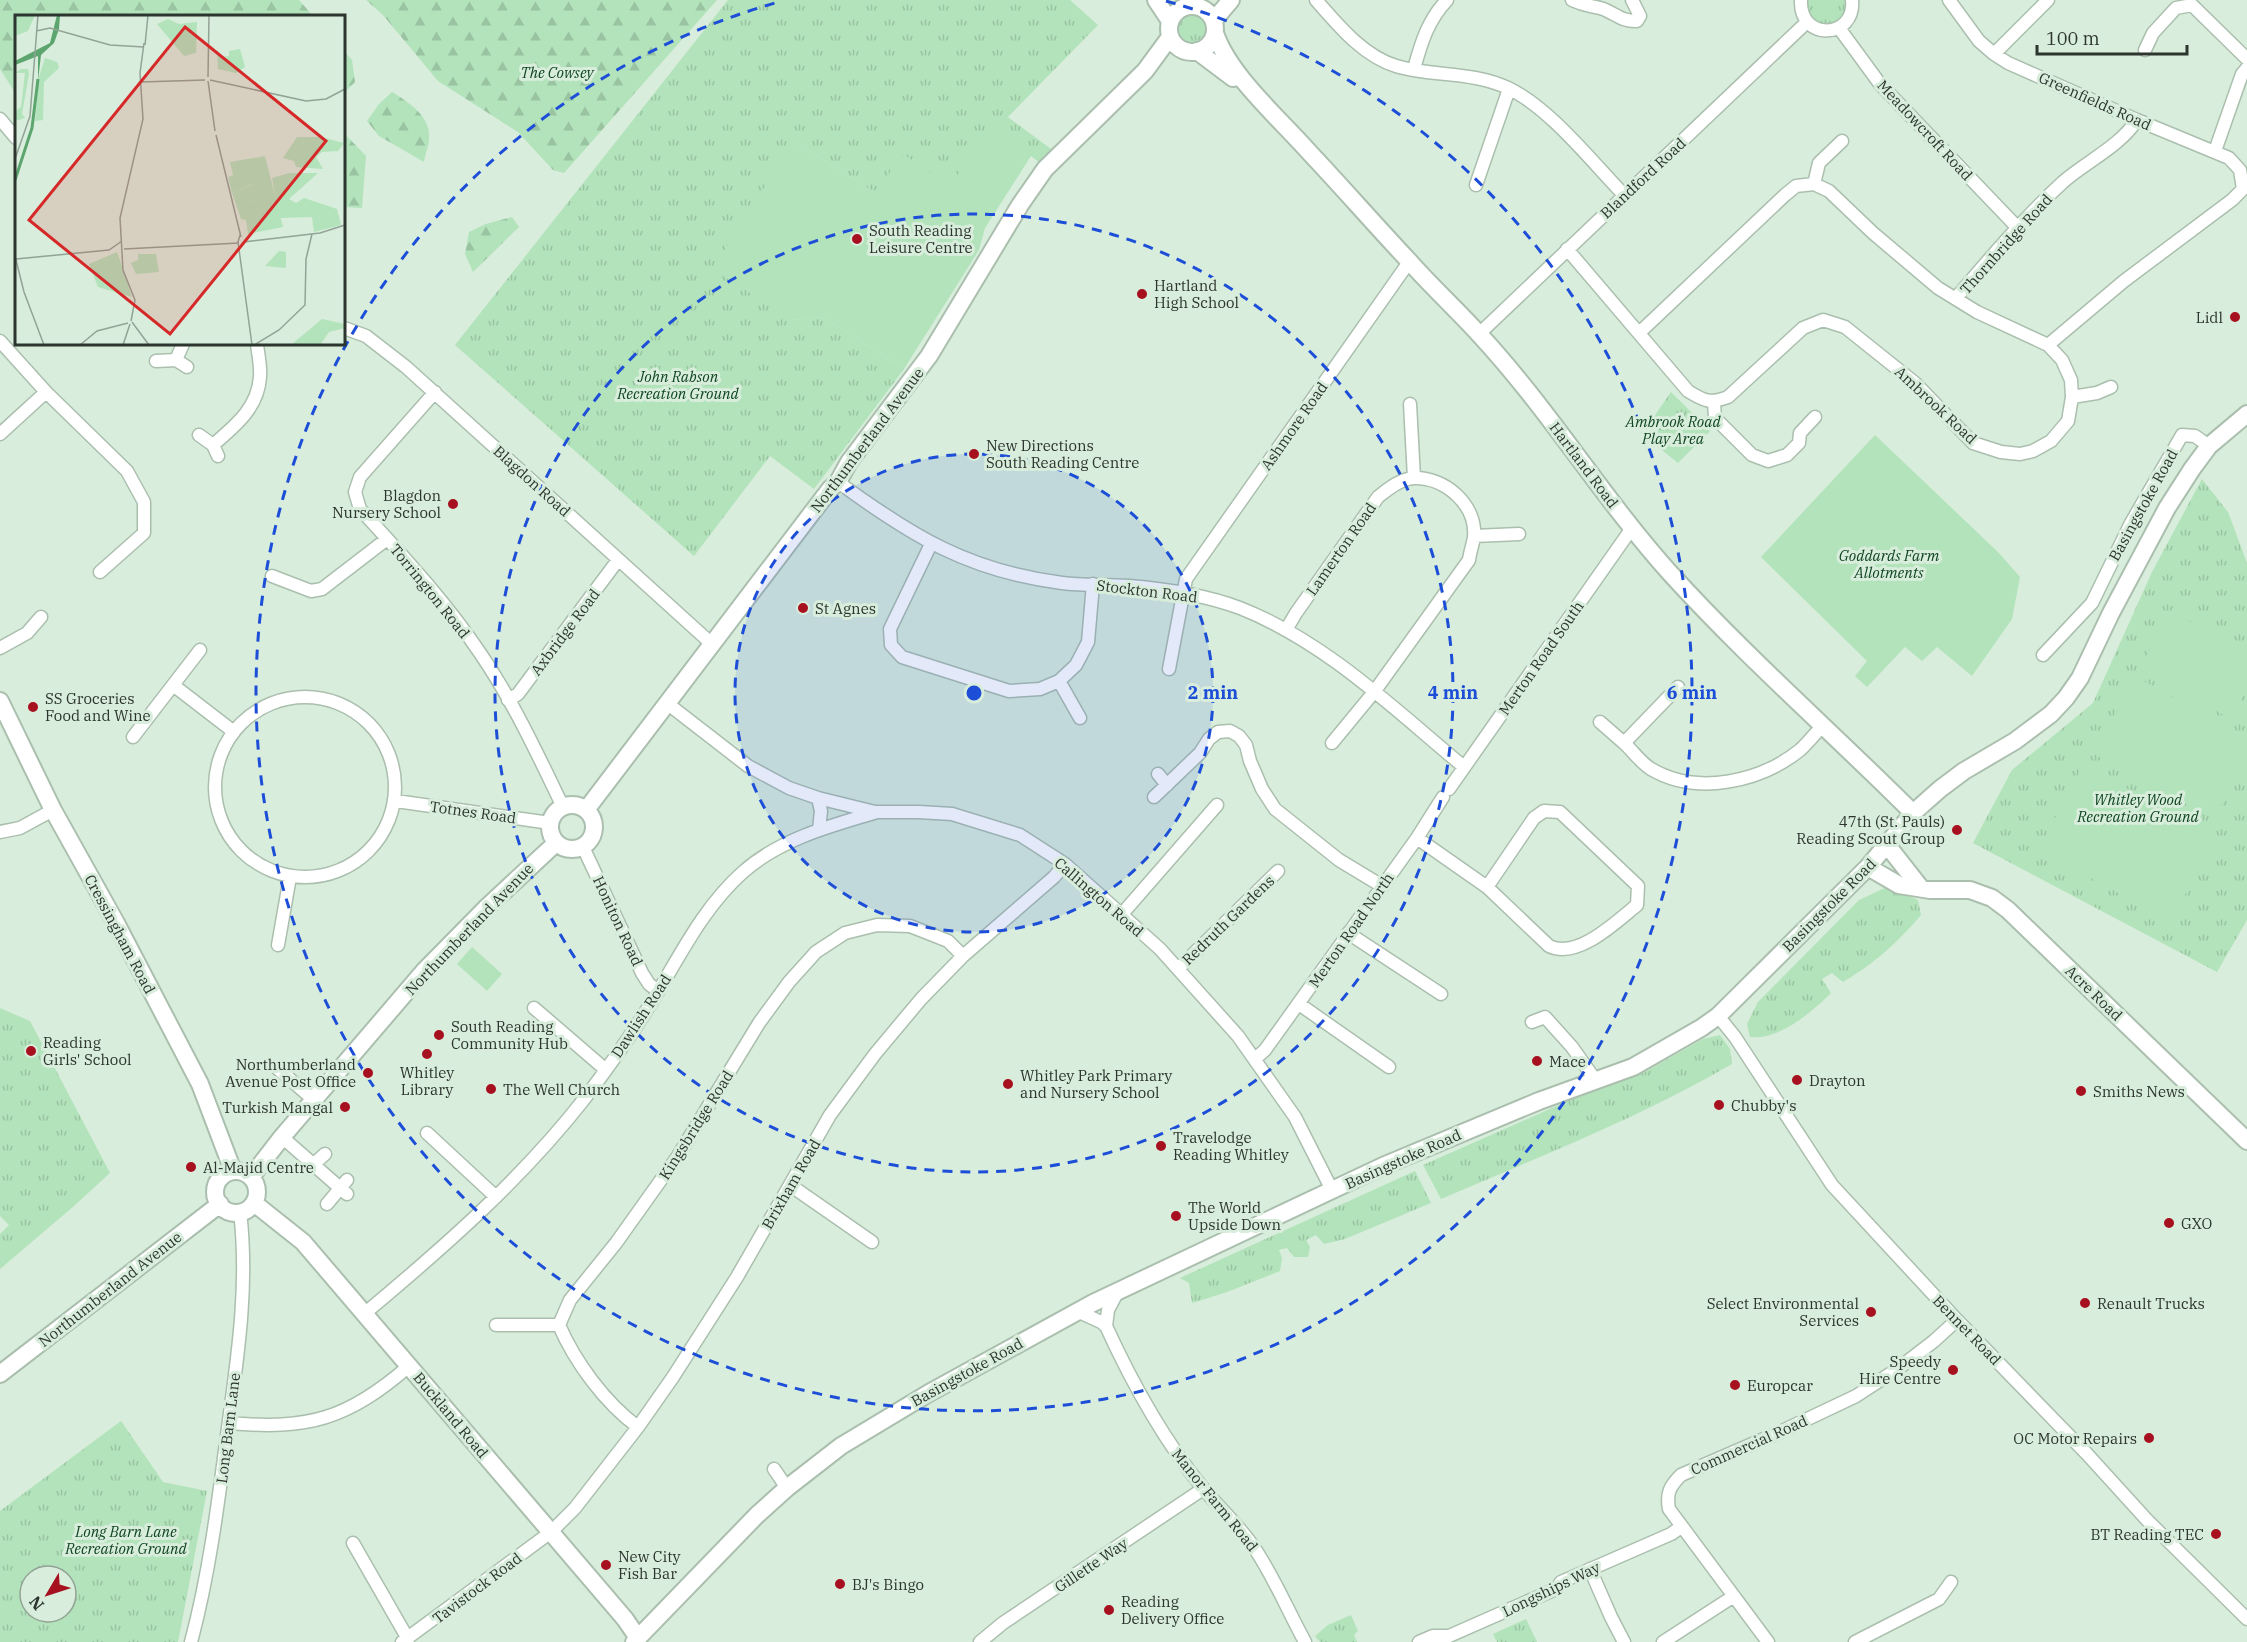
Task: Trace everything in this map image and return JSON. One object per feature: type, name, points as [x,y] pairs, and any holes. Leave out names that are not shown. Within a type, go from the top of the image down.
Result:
[{"type":"street","points":[[1156,0],[1176,46],[1190,51],[1205,49],[1212,43],[1214,26],[1207,3],[1179,4],[1170,29]]},
{"type":"street","points":[[1214,26],[1231,0]]},
{"type":"street","points":[[1316,0],[1361,47],[1394,65],[1480,77],[1509,89],[1541,110],[1625,196]]},
{"type":"street","points":[[1414,69],[1422,40],[1435,13],[1447,0]]},
{"type":"street","points":[[1572,0],[1587,8],[1604,4],[1620,19],[1637,21],[1640,16],[1632,0]]},
{"type":"street","points":[[1801,0],[1802,15],[1807,22],[1822,31],[1839,28],[1851,15],[1852,0]]},
{"type":"street","name":"Greenfields Road","points":[[1949,0],[1979,41],[2008,63],[2214,151],[2229,158],[2240,170],[2245,188],[2232,201],[2097,302],[2048,345]]},
{"type":"street","points":[[1994,54],[2048,0]]},
{"type":"street","points":[[2145,50],[2153,33],[2176,8],[2192,4],[2247,59]]},
{"type":"street","name":"Blandford Road","points":[[1479,334],[1807,22]]},
{"type":"street","name":"Hartland Road","points":[[1214,26],[1220,46],[1228,60],[1266,106],[1409,262],[1479,334],[1527,390],[1581,464],[1669,571],[1742,648],[1913,813]]},
{"type":"street","name":"Meadowcroft Road","points":[[1839,28],[1880,84],[2017,227]]},
{"type":"street","name":"Northumberland Avenue","points":[[586,810],[830,489],[838,482],[849,462],[929,356],[968,295],[1020,205],[1045,169],[1145,71],[1170,29]]},
{"type":"street","name":"Northumberland Avenue","points":[[1145,71],[1190,51]]},
{"type":"street","name":"Hartland Road","points":[[1190,51],[1221,67],[1266,106]]},
{"type":"street","points":[[2214,151],[2242,74],[2247,69]]},
{"type":"street","points":[[1476,185],[1509,89]]},
{"type":"street","points":[[0,119],[15,137]]},
{"type":"street","name":"Thornbridge Road","points":[[1956,298],[2017,227],[2066,180],[2129,132],[2137,120]]},
{"type":"street","points":[[1639,333],[1785,195],[1796,186],[1814,184],[1819,163],[1842,141]]},
{"type":"street","name":"Ambrook Road","points":[[1714,402],[1728,397],[1739,388],[1803,328],[1822,320],[1845,327],[1915,383],[1973,443],[2001,452],[2020,454],[2033,451],[2051,441],[2068,421],[2072,397],[2071,380],[2062,360],[2048,345],[1977,312],[1938,288],[1897,254],[1829,191],[1814,184]]},
{"type":"street","points":[[1567,249],[1688,391],[1714,402],[1715,418],[1752,455],[1768,461],[1787,455],[1799,443],[1800,433],[1815,417]]},
{"type":"street","name":"Ashmore Road","points":[[1169,669],[1186,579],[1409,262]]},
{"type":"street","name":"Blagdon Road","points":[[345,328],[366,336],[385,349],[435,392],[713,645]]},
{"type":"street","points":[[0,340],[46,392],[127,471],[144,502],[144,533],[100,572]]},
{"type":"street","points":[[156,360],[181,364],[183,345]]},
{"type":"street","points":[[199,435],[216,450],[241,421],[255,399],[260,376],[257,345]]},
{"type":"street","points":[[2072,397],[2097,393],[2111,387]]},
{"type":"street","points":[[0,434],[46,392]]},
{"type":"street","name":"Torrington Road","points":[[435,392],[360,477],[355,492],[360,509],[446,607],[481,654],[508,700],[563,807]]},
{"type":"street","points":[[1332,743],[1374,693],[1469,560],[1474,536],[1472,515],[1460,496],[1439,483],[1414,478],[1410,404]]},
{"type":"street","name":"Basingstoke Road","points":[[636,1640],[757,1515],[787,1488],[841,1446],[888,1417],[1077,1311],[1118,1291],[1397,1160],[1539,1101],[1633,1067],[1718,1016],[1868,867],[1913,813],[1964,771],[2015,741],[2051,714],[2066,698],[2080,678],[2111,613],[2167,508],[2209,446],[2247,414]]},
{"type":"street","name":"Basingstoke Road","points":[[2043,655],[2092,603],[2131,523],[2182,435],[2194,435],[2209,446]]},
{"type":"street","name":"Lamerton Road","points":[[1286,630],[1378,497],[1394,484],[1414,478]]},
{"type":"street","name":"Stockton Road","points":[[838,482],[886,518],[931,544],[954,555],[1011,574],[1064,583],[1130,586],[1185,592],[1239,608],[1286,630],[1334,660],[1464,767]]},
{"type":"street","name":"Merton Road South","points":[[1446,793],[1632,528]]},
{"type":"street","points":[[1474,536],[1519,534]]},
{"type":"street","points":[[272,576],[311,591],[322,589],[387,539]]},
{"type":"street","points":[[931,544],[890,629],[891,645],[902,657],[1009,691],[1040,689],[1059,681],[1076,665],[1088,642],[1093,584]]},
{"type":"street","name":"Axbridge Road","points":[[508,700],[518,694],[618,560]]},
{"type":"street","points":[[2092,603],[2111,613]]},
{"type":"street","points":[[0,648],[27,633],[41,617]]},
{"type":"street","points":[[133,737],[200,650]]},
{"type":"street","points":[[1059,681],[1080,718]]},
{"type":"street","points":[[173,685],[234,732]]},
{"type":"street","points":[[1624,743],[1678,687]]},
{"type":"street","points":[[310,696],[339,702],[365,717],[382,738],[395,768],[396,801],[388,825],[376,844],[358,861],[337,871],[311,878],[290,877],[261,866],[238,848],[228,835],[220,817],[215,795],[215,777],[220,754],[234,732],[253,712],[280,699],[310,696]]},
{"type":"street","name":"Cressingham Road","points":[[0,701],[53,810],[116,923],[200,1084],[233,1171]]},
{"type":"street","name":"Callington Road","points":[[668,704],[748,766],[789,788],[818,798],[875,812],[952,814],[1020,835],[1065,864],[1122,914],[1178,969],[1238,1035],[1295,1117],[1332,1191]]},
{"type":"street","points":[[1600,722],[1650,768],[1682,782],[1707,784],[1738,779],[1770,769],[1800,749],[1822,726]]},
{"type":"street","points":[[1154,797],[1200,753],[1209,739],[1218,732],[1230,731],[1239,736],[1246,745],[1262,789],[1275,809],[1339,860],[1382,886]]},
{"type":"street","points":[[1158,774],[1167,785]]},
{"type":"street","name":"Merton Road North","points":[[1255,1059],[1265,1050],[1299,1004],[1417,838],[1446,793]]},
{"type":"street","points":[[818,798],[821,811],[819,829]]},
{"type":"street","name":"Totnes Road","points":[[396,801],[550,823]]},
{"type":"street","points":[[575,805],[586,810],[591,816],[594,830],[592,837],[583,847],[569,849],[556,843],[550,830],[550,823],[555,813],[563,807],[575,805]]},
{"type":"street","points":[[1122,914],[1217,805]]},
{"type":"street","points":[[0,832],[20,828],[53,810]]},
{"type":"street","points":[[1417,838],[1487,887],[1549,946],[1555,949],[1569,950],[1607,930],[1637,905],[1638,886],[1560,812],[1544,811],[1534,818],[1487,887]]},
{"type":"street","name":"Dawlish Road","points":[[364,1314],[433,1256],[496,1197],[583,1100],[658,992],[689,938],[710,908],[744,872],[785,845],[819,829],[875,812]]},
{"type":"street","name":"Northumberland Avenue","points":[[251,1177],[282,1137],[425,970],[470,923],[556,843]]},
{"type":"street","points":[[1887,845],[1920,887]]},
{"type":"street","name":"Honiton Road","points":[[583,847],[642,973],[658,992]]},
{"type":"street","name":"Brixham Road","points":[[551,1532],[575,1508],[638,1427],[737,1278],[830,1115],[875,1054],[921,999],[963,956],[1054,878],[1065,864]]},
{"type":"street","name":"Acre Road","points":[[1868,867],[1899,885],[1930,890],[1970,890],[1992,898],[2008,910],[2247,1141]]},
{"type":"street","name":"Redruth Gardens","points":[[1178,969],[1278,871]]},
{"type":"street","points":[[278,945],[290,877]]},
{"type":"street","name":"Kingsbridge Road","points":[[559,1325],[570,1300],[643,1207],[678,1156],[759,1023],[789,982],[816,952],[845,933],[877,925],[910,926],[948,941],[963,956]]},
{"type":"street","points":[[1348,933],[1441,994]]},
{"type":"street","points":[[1299,1004],[1389,1067]]},
{"type":"street","points":[[534,1008],[606,1070]]},
{"type":"street","name":"Bennet Road","points":[[1718,1016],[1735,1037],[1832,1185],[2147,1520],[2247,1619]]},
{"type":"street","points":[[1532,1022],[1545,1017],[1572,1047],[1596,1081]]},
{"type":"street","points":[[277,1068],[314,1100]]},
{"type":"street","points":[[428,1133],[496,1197]]},
{"type":"street","points":[[282,1137],[345,1187],[327,1204]]},
{"type":"street","points":[[314,1164],[325,1154]]},
{"type":"street","points":[[233,1171],[240,1171],[251,1177],[257,1190],[247,1208],[229,1211],[220,1204],[216,1191],[217,1184],[226,1173],[233,1171]]},
{"type":"street","points":[[790,1185],[872,1242]]},
{"type":"street","name":"Northumberland Avenue","points":[[0,1374],[220,1204]]},
{"type":"street","name":"Buckland Road","points":[[247,1208],[303,1242],[625,1619],[636,1640]]},
{"type":"street","name":"Long Barn Lane","points":[[191,1642],[200,1610],[229,1423],[243,1307],[242,1231],[247,1208]]},
{"type":"street","points":[[1106,1326],[1108,1310],[1118,1291]]},
{"type":"street","points":[[1077,1311],[1106,1326]]},
{"type":"street","name":"Commercial Road","points":[[1768,1642],[1669,1509],[1666,1497],[1670,1485],[1681,1475],[1856,1396],[1899,1368],[1957,1320]]},
{"type":"street","points":[[496,1325],[559,1325],[575,1359],[623,1416],[638,1427]]},
{"type":"street","name":"Manor Farm Road","points":[[1106,1326],[1148,1410],[1175,1452],[1203,1489],[1227,1513],[1255,1549],[1305,1642]]},
{"type":"street","points":[[229,1423],[290,1425],[343,1411],[384,1388],[409,1366]]},
{"type":"street","points":[[774,1469],[787,1488]]},
{"type":"street","name":"Gillette Way","points":[[980,1642],[1003,1623],[1203,1489]]},
{"type":"street","name":"Longships Way","points":[[1419,1642],[1433,1636],[1449,1636],[1556,1589],[1561,1582],[1671,1534],[1681,1527]]},
{"type":"street","name":"Tavistock Road","points":[[405,1640],[551,1532]]},
{"type":"street","points":[[353,1543],[405,1640]]},
{"type":"street","points":[[1590,1569],[1624,1642]]},
{"type":"street","points":[[1855,1642],[1939,1599],[1951,1582]]},
{"type":"street","points":[[1663,1642],[1734,1596]]},
{"type":"green space","points":[[0,0],[299,0],[312,15],[15,15],[15,92],[0,69]]},
{"type":"green space","name":"The Cowsey","points":[[366,0],[717,0],[564,173],[553,170],[518,132],[438,81],[383,15]]},
{"type":"green space","name":"John Rabson Recreation Ground","points":[[728,0],[1070,0],[1098,25],[1008,117],[1051,149],[1040,163],[1031,156],[951,185],[874,192],[794,141],[792,320],[823,317],[904,369],[814,489],[770,456],[694,556],[455,345]]},
{"type":"green space","points":[[1807,0],[1846,0],[1845,12],[1836,23],[1819,23],[1809,12]]},
{"type":"green space","points":[[1192,11],[1205,16],[1210,29],[1205,42],[1192,47],[1179,42],[1174,29],[1179,16]]},
{"type":"green space","points":[[345,52],[352,60],[355,82],[345,92]]},
{"type":"green space","points":[[392,92],[417,110],[426,123],[429,130],[429,141],[424,162],[379,136],[367,121],[379,104]]},
{"type":"green space","name":"South Reading Leisure Centre","points":[[988,128],[1031,156],[985,228],[979,250],[904,369],[823,317],[792,320],[712,269],[794,141],[874,192],[904,155],[951,185]]},
{"type":"green space","points":[[345,134],[366,156],[362,208],[345,207]]},
{"type":"green space","points":[[512,217],[519,227],[473,272],[465,254],[469,232],[486,224]]},
{"type":"green space","name":"Ambrook Road Play Area","points":[[1671,392],[1710,431],[1678,463],[1642,434]]},
{"type":"green space","points":[[1694,417],[1709,432],[1682,457],[1668,442]]},
{"type":"green space","name":"Goddards Farm Allotments","points":[[1875,435],[1999,553],[2020,577],[2012,619],[1972,676],[1937,647],[1922,661],[1905,647],[1867,687],[1855,676],[1867,661],[1761,557]]},
{"type":"green space","name":"Whitley Wood Recreation Ground","points":[[2202,479],[2228,512],[2247,563],[2247,920],[2217,972],[1973,843],[2012,770],[2093,703],[2152,572]]},
{"type":"green space","points":[[2170,611],[2247,652],[2247,689],[2231,719],[2139,669]]},
{"type":"green space","points":[[2136,677],[2247,737],[2247,758],[2214,819],[2094,754]]},
{"type":"green space","points":[[2083,765],[2216,836],[2171,921],[2038,850]]},
{"type":"green space","points":[[1887,887],[1918,900],[1921,915],[1912,925],[1875,960],[1855,975],[1843,982],[1832,973],[1822,979],[1831,993],[1794,1024],[1772,1034],[1750,1037],[1747,1024],[1758,1002],[1859,900]]},
{"type":"green space","points":[[472,947],[502,974],[487,991],[457,964]]},
{"type":"green space","name":"Reading Girls' School","points":[[0,1008],[30,1021],[110,1173],[0,1269],[0,1234],[9,1225],[0,1216]]},
{"type":"green space","points":[[1720,1035],[1730,1049],[1732,1064],[1661,1102],[1588,1136],[1441,1199],[1423,1165],[1586,1093],[1645,1072],[1703,1039]]},
{"type":"green space","points":[[1415,1171],[1431,1203],[1345,1239],[1324,1244],[1316,1235],[1306,1240],[1310,1247],[1308,1257],[1294,1257],[1287,1248],[1279,1250],[1282,1258],[1280,1271],[1192,1303],[1189,1283],[1180,1278]]},
{"type":"green space","name":"Long Barn Lane Recreation Ground","points":[[121,1421],[163,1482],[207,1491],[178,1642],[0,1642],[0,1511]]},
{"type":"green space","points":[[1351,1615],[1358,1631],[1354,1635],[1357,1642],[1320,1642],[1315,1636],[1328,1625]]},
{"type":"green space","points":[[1526,1619],[1537,1642],[1497,1642],[1493,1634]]},
{"type":"place","name":"South Reading Leisure Centre","points":[[857,239]]},
{"type":"place","name":"Hartland High School","points":[[1142,294]]},
{"type":"place","name":"Lidl","points":[[2235,317]]},
{"type":"place","name":"New Directions South Reading Centre","points":[[974,454]]},
{"type":"place","name":"Blagdon Nursery School","points":[[453,504]]},
{"type":"place","name":"St Agnes","points":[[803,608]]},
{"type":"place","name":"SS Groceries Food and Wine","points":[[33,707]]},
{"type":"place","name":"47th (St. Pauls) Reading Scout Group","points":[[1957,830]]},
{"type":"place","name":"South Reading Community Hub","points":[[439,1035]]},
{"type":"place","name":"Reading Girls' School","points":[[31,1051]]},
{"type":"place","name":"Whitley Library","points":[[427,1054]]},
{"type":"place","name":"Mace","points":[[1537,1061]]},
{"type":"place","name":"Northumberland Avenue Post Office","points":[[368,1073]]},
{"type":"place","name":"Drayton","points":[[1797,1080]]},
{"type":"place","name":"Whitley Park Primary and Nursery School","points":[[1008,1084]]},
{"type":"place","name":"The Well Church","points":[[491,1089]]},
{"type":"place","name":"Smiths News","points":[[2081,1091]]},
{"type":"place","name":"Chubby's","points":[[1719,1105]]},
{"type":"place","name":"Turkish Mangal","points":[[345,1107]]},
{"type":"place","name":"Travelodge Reading Whitley","points":[[1161,1146]]},
{"type":"place","name":"Al-Majid Centre","points":[[191,1167]]},
{"type":"place","name":"The World Upside Down","points":[[1176,1216]]},
{"type":"place","name":"GXO","points":[[2169,1223]]},
{"type":"place","name":"Renault Trucks","points":[[2085,1303]]},
{"type":"place","name":"Select Environmental Services","points":[[1871,1312]]},
{"type":"place","name":"Speedy Hire Centre","points":[[1953,1370]]},
{"type":"place","name":"Europcar","points":[[1735,1385]]},
{"type":"place","name":"OC Motor Repairs","points":[[2149,1438]]},
{"type":"place","name":"BT Reading TEC","points":[[2216,1534]]},
{"type":"place","name":"New City Fish Bar","points":[[606,1565]]},
{"type":"place","name":"BJ's Bingo","points":[[840,1584]]},
{"type":"place","name":"Reading Delivery Office","points":[[1109,1610]]}]
